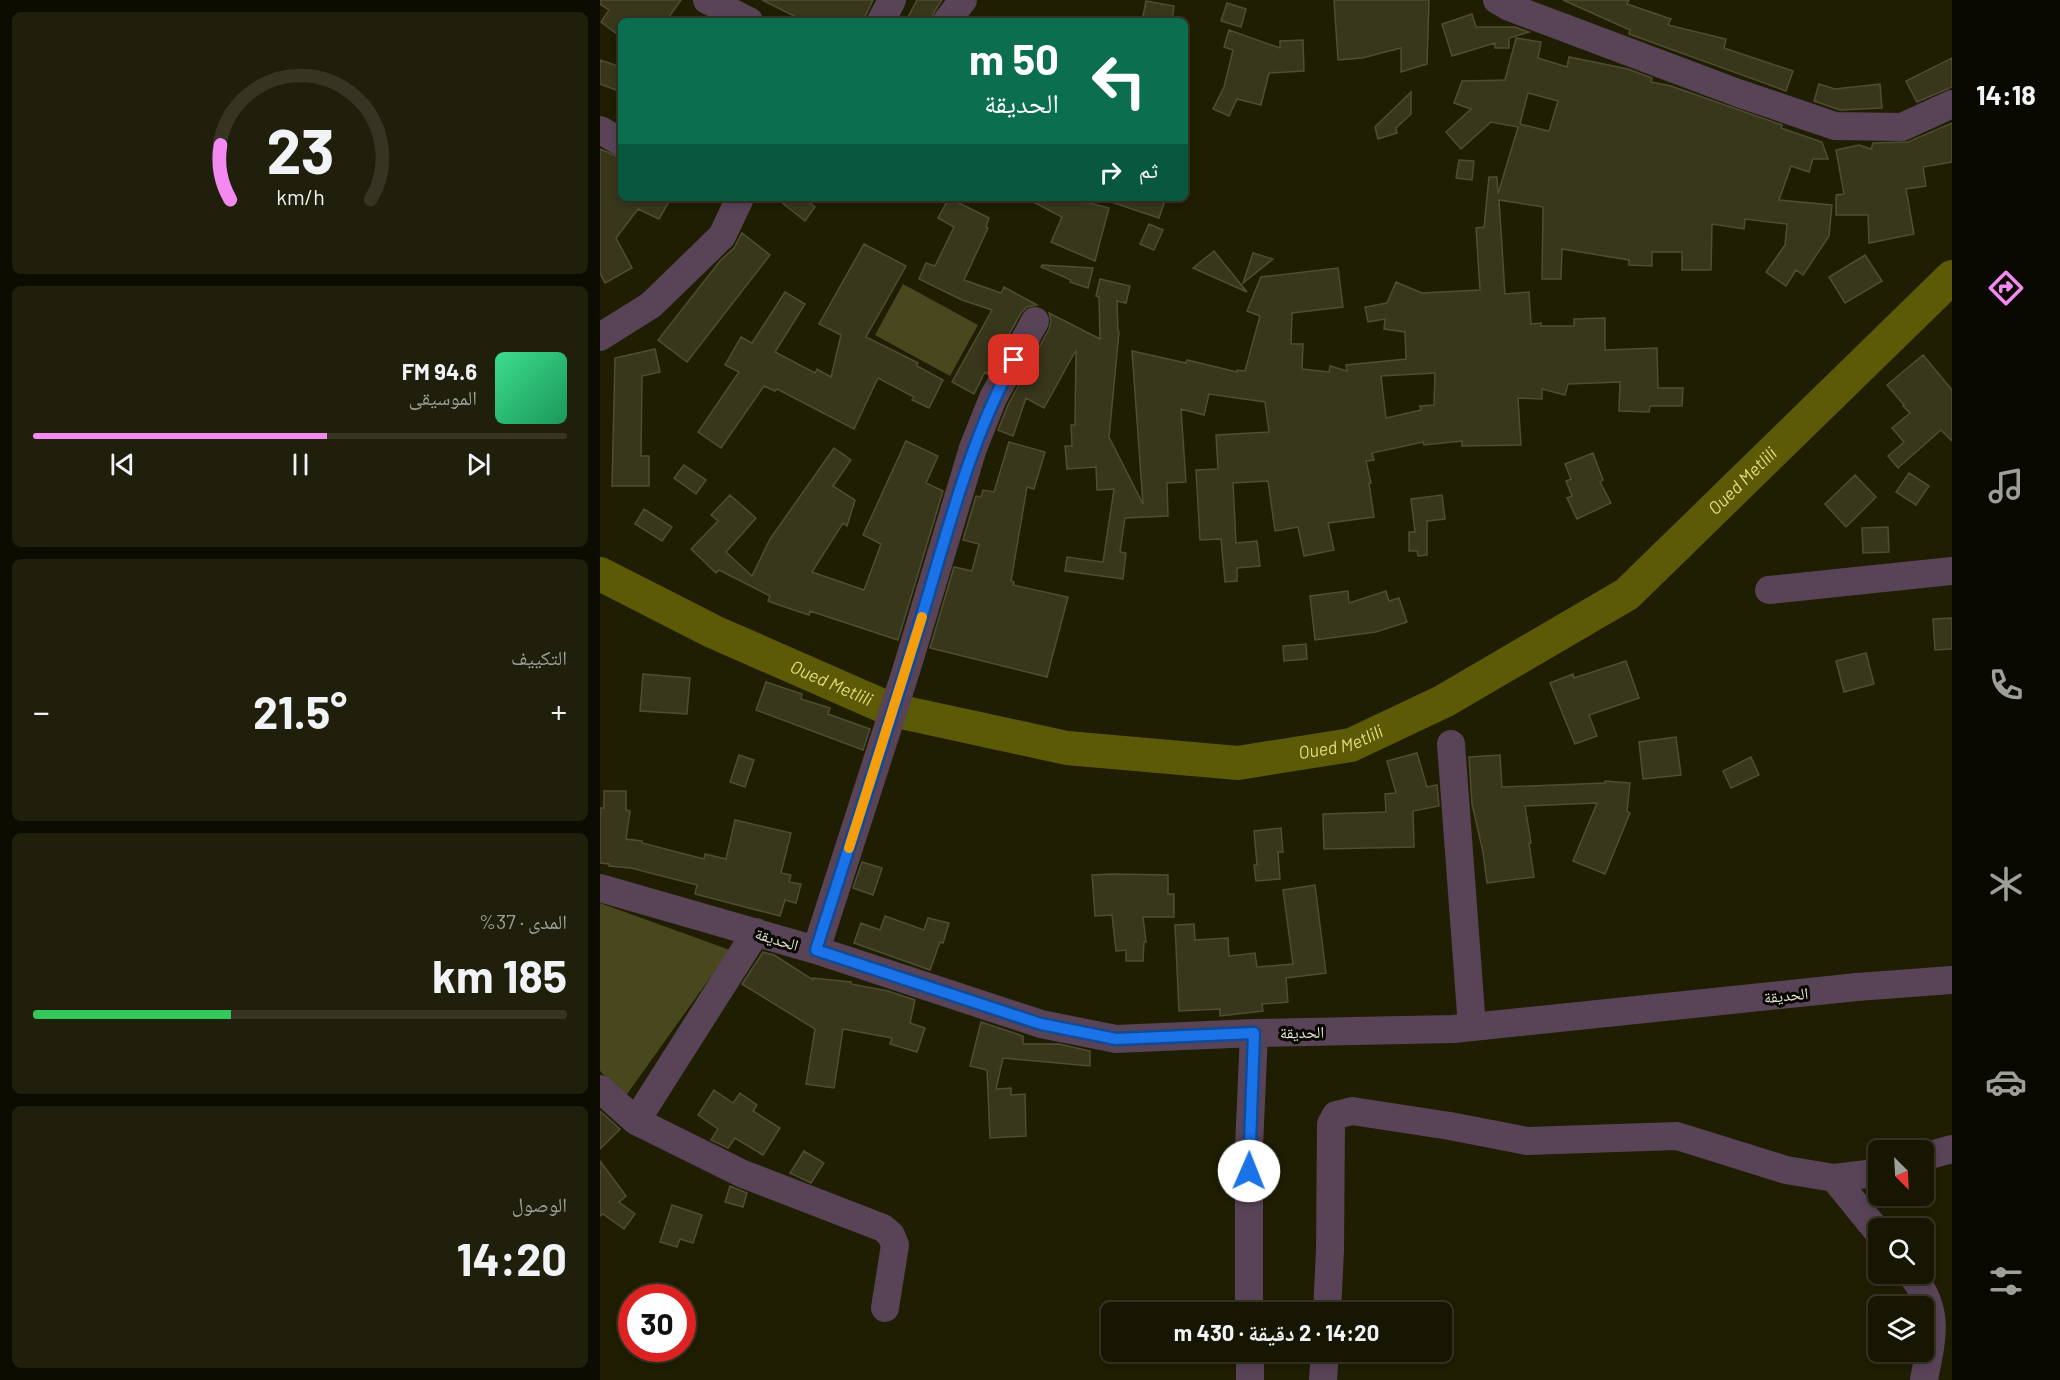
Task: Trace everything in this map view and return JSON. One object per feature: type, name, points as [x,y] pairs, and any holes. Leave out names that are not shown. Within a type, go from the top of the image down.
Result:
[{"type":"street","points":[[707,0],[743,18]]},
{"type":"street","points":[[883,18],[892,0]]},
{"type":"street","points":[[949,18],[963,0]]},
{"type":"street","points":[[1497,0],[1509,7],[1738,93],[1835,126],[1902,127],[1952,104]]},
{"type":"street","points":[[600,130],[618,140]]},
{"type":"street","points":[[600,337],[651,305],[722,236],[734,201]]},
{"type":"street","points":[[816,950],[906,671],[973,448],[993,398],[1035,321]]},
{"type":"street","points":[[1769,590],[1952,571]]},
{"type":"street","points":[[1451,744],[1472,1027]]},
{"type":"street","name":"الحديقة","points":[[600,888],[816,950],[1041,1024],[1116,1039],[1254,1033],[1453,1029],[1857,987],[1952,980]]},
{"type":"street","points":[[636,1121],[756,932]]},
{"type":"street","points":[[1250,1302],[1249,1147],[1254,1033]]},
{"type":"street","points":[[600,1089],[636,1121],[743,1174],[883,1228],[891,1235],[895,1245],[885,1308]]},
{"type":"street","points":[[1327,1302],[1331,1124],[1336,1115],[1352,1111],[1527,1141],[1677,1136],[1786,1170],[1834,1178],[1868,1174]]},
{"type":"street","points":[[1934,1153],[1952,1149]]},
{"type":"street","points":[[1834,1178],[1868,1220]]},
{"type":"street","points":[[1919,1284],[1932,1313],[1933,1330],[1924,1380]]},
{"type":"street","points":[[1250,1362],[1250,1380]]},
{"type":"street","points":[[1323,1380],[1324,1362]]},
{"type":"shaded area","points":[[903,284],[978,325],[950,376],[875,335]]},
{"type":"shaded area","points":[[600,903],[730,950],[625,1097],[600,1071]]},
{"type":"building","points":[[600,0],[681,0],[668,18],[618,18],[618,35],[601,22],[609,10],[600,4]]},
{"type":"building","points":[[762,0],[873,0],[864,18],[798,18]]},
{"type":"building","points":[[917,0],[942,0],[932,18],[908,18]]},
{"type":"building","points":[[1334,0],[1429,0],[1427,64],[1401,72],[1401,48],[1362,58],[1338,60]]},
{"type":"building","points":[[1563,0],[1629,0],[1627,4],[1671,19],[1668,25],[1726,39],[1724,48],[1793,71],[1786,91],[1629,34],[1630,30]]},
{"type":"building","points":[[1146,1],[1174,6],[1172,18],[1143,18]]},
{"type":"building","points":[[1227,3],[1246,9],[1241,27],[1221,21]]},
{"type":"building","points":[[1472,14],[1476,27],[1515,27],[1529,32],[1509,38],[1509,48],[1495,48],[1495,43],[1452,56],[1442,24]]},
{"type":"building","points":[[1229,30],[1280,48],[1280,41],[1303,40],[1304,71],[1269,73],[1261,105],[1237,99],[1229,116],[1213,109],[1224,87],[1233,50],[1224,47]]},
{"type":"building","points":[[1516,38],[1541,42],[1538,58],[1567,67],[1569,57],[1628,69],[1652,78],[1651,82],[1671,86],[1782,125],[1781,128],[1822,142],[1828,159],[1813,159],[1809,172],[1791,166],[1779,200],[1832,205],[1829,236],[1803,275],[1796,270],[1786,286],[1766,272],[1785,245],[1787,224],[1745,219],[1744,229],[1712,224],[1711,270],[1682,270],[1682,252],[1652,252],[1652,266],[1629,265],[1629,260],[1562,249],[1561,279],[1542,279],[1543,207],[1499,200],[1505,294],[1529,292],[1531,324],[1574,326],[1574,319],[1605,318],[1605,350],[1657,348],[1658,388],[1683,388],[1682,406],[1650,406],[1649,412],[1619,411],[1620,382],[1568,384],[1565,395],[1542,389],[1542,399],[1518,398],[1521,445],[1462,446],[1462,441],[1424,445],[1423,442],[1372,453],[1374,460],[1366,461],[1371,483],[1369,483],[1374,517],[1328,523],[1334,550],[1304,556],[1298,527],[1275,531],[1268,481],[1233,483],[1236,543],[1257,541],[1260,566],[1237,568],[1237,581],[1225,582],[1221,539],[1200,540],[1196,470],[1218,469],[1216,435],[1269,432],[1265,402],[1209,394],[1204,415],[1181,409],[1186,482],[1167,483],[1168,516],[1125,518],[1120,552],[1126,553],[1123,579],[1065,571],[1067,557],[1103,562],[1114,489],[1097,490],[1096,467],[1067,469],[1065,446],[1072,446],[1071,425],[1075,425],[1076,350],[1044,408],[1026,398],[1013,436],[998,430],[1008,405],[1049,329],[1051,321],[1049,313],[1100,339],[1099,297],[1096,296],[1100,279],[1130,286],[1126,303],[1117,301],[1119,332],[1109,437],[1143,504],[1132,351],[1186,363],[1187,360],[1237,372],[1237,370],[1245,371],[1260,316],[1247,311],[1261,277],[1338,268],[1343,307],[1292,313],[1291,344],[1303,344],[1302,369],[1329,372],[1330,366],[1347,371],[1346,365],[1406,359],[1405,332],[1384,329],[1385,319],[1368,322],[1365,307],[1387,303],[1396,282],[1422,293],[1480,290],[1476,228],[1484,227],[1489,177],[1497,177],[1498,194],[1518,127],[1491,122],[1461,149],[1446,132],[1471,109],[1454,103],[1462,81],[1505,80]],"holes":[[[1528,93],[1558,101],[1549,131],[1520,124]],[[1435,373],[1434,405],[1420,406],[1421,410],[1386,418],[1381,376]]]},
{"type":"building","points":[[1952,58],[1952,87],[1917,102],[1906,81]]},
{"type":"building","points":[[600,60],[618,66],[618,91],[600,84]]},
{"type":"building","points":[[1819,84],[1835,89],[1880,84],[1882,108],[1840,110],[1814,101]]},
{"type":"building","points":[[1411,92],[1411,114],[1396,128],[1397,133],[1378,139],[1375,127]]},
{"type":"building","points":[[1952,123],[1952,162],[1923,167],[1926,186],[1906,189],[1914,234],[1869,243],[1868,215],[1836,215],[1836,195],[1844,194],[1836,150],[1859,145],[1871,149],[1873,143],[1908,142]]},
{"type":"building","points":[[600,149],[618,157],[618,201],[669,201],[659,219],[638,209],[616,238],[632,268],[605,283],[600,273]]},
{"type":"building","points":[[1459,160],[1474,161],[1472,180],[1456,178]]},
{"type":"building","points":[[780,201],[808,201],[815,207],[805,221]]},
{"type":"building","points":[[947,201],[955,201],[989,218],[986,227],[988,228],[964,280],[1001,293],[1004,287],[1037,305],[1027,307],[1021,313],[974,394],[952,382],[992,310],[962,300],[919,279],[926,263],[935,266],[954,227],[938,218]]},
{"type":"building","points":[[1032,201],[1082,201],[1109,208],[1095,261],[1051,242],[1062,217]]},
{"type":"building","points":[[1108,201],[1165,201],[1159,218]]},
{"type":"building","points":[[1149,224],[1163,230],[1154,250],[1140,244]]},
{"type":"building","points":[[742,233],[770,255],[687,362],[658,340],[720,261],[734,248]]},
{"type":"building","points":[[864,244],[906,266],[866,337],[918,363],[917,366],[943,380],[929,408],[912,400],[914,397],[878,378],[854,429],[777,389],[775,391],[764,386],[721,448],[698,432],[739,372],[725,365],[741,337],[752,343],[785,292],[805,304],[775,352],[815,373],[817,369],[831,377],[841,335],[819,324]]},
{"type":"building","points":[[1214,251],[1247,292],[1193,268]]},
{"type":"building","points":[[1253,253],[1273,259],[1243,283]]},
{"type":"building","points":[[1865,255],[1882,281],[1845,303],[1829,277]]},
{"type":"building","points":[[1042,265],[1093,268],[1088,288],[1070,282],[1071,280],[1041,267]]},
{"type":"building","points":[[655,349],[660,372],[642,376],[641,456],[649,456],[649,486],[612,486],[615,358]]},
{"type":"building","points":[[1923,355],[1952,390],[1952,441],[1941,430],[1898,468],[1888,456],[1904,442],[1892,428],[1910,413],[1887,385]]},
{"type":"building","points":[[906,441],[938,456],[926,483],[943,491],[898,640],[810,611],[809,615],[768,601],[770,596],[719,570],[716,573],[691,549],[718,521],[711,515],[730,495],[756,518],[726,552],[752,576],[770,539],[834,448],[851,460],[833,486],[855,500],[847,526],[843,523],[812,572],[864,590],[881,544],[863,535]]},
{"type":"building","points":[[1009,442],[1045,452],[1034,489],[1027,487],[1011,581],[1014,582],[1013,585],[1068,597],[1047,677],[930,648],[954,567],[972,571],[979,544],[963,540],[976,496],[981,497],[983,490],[994,492]]},
{"type":"building","points":[[1593,453],[1603,480],[1600,482],[1611,503],[1577,519],[1567,498],[1572,496],[1566,481],[1571,479],[1565,464]]},
{"type":"building","points":[[684,465],[706,480],[696,494],[674,478]]},
{"type":"building","points":[[1909,473],[1929,486],[1916,505],[1896,492]]},
{"type":"building","points":[[1855,475],[1876,497],[1846,527],[1825,504]]},
{"type":"building","points":[[1442,495],[1445,519],[1427,521],[1427,555],[1418,556],[1417,551],[1409,551],[1409,532],[1415,532],[1411,499]]},
{"type":"building","points":[[644,509],[672,527],[662,541],[635,524]]},
{"type":"building","points":[[1888,527],[1889,552],[1863,553],[1862,528]]},
{"type":"building","points":[[1348,591],[1349,603],[1386,591],[1389,601],[1399,598],[1407,622],[1376,632],[1315,640],[1310,596]]},
{"type":"building","points":[[1952,618],[1952,649],[1935,650],[1933,619]]},
{"type":"building","points":[[1306,644],[1307,659],[1284,661],[1283,646]]},
{"type":"building","points":[[1866,653],[1874,684],[1844,692],[1836,661]]},
{"type":"building","points":[[1626,661],[1639,698],[1589,715],[1597,736],[1575,744],[1550,683],[1573,674],[1574,678]]},
{"type":"building","points":[[643,674],[690,678],[687,714],[640,711]]},
{"type":"building","points":[[766,682],[802,694],[801,699],[830,708],[828,714],[870,729],[863,750],[756,710]]},
{"type":"building","points":[[1676,737],[1681,775],[1643,779],[1639,742]]},
{"type":"building","points":[[1417,753],[1427,787],[1437,785],[1439,806],[1413,811],[1414,847],[1324,849],[1323,814],[1386,812],[1385,794],[1396,793],[1387,761]]},
{"type":"building","points":[[739,755],[754,760],[745,787],[730,782]]},
{"type":"building","points":[[1500,755],[1502,787],[1605,783],[1605,781],[1630,783],[1627,811],[1630,813],[1605,874],[1573,861],[1597,803],[1525,806],[1534,877],[1487,883],[1483,852],[1472,804],[1469,757]]},
{"type":"building","points":[[1751,757],[1759,775],[1731,788],[1723,771]]},
{"type":"building","points":[[604,791],[626,791],[626,810],[630,811],[626,839],[642,841],[642,843],[704,859],[705,854],[726,859],[735,820],[791,833],[781,873],[791,875],[789,882],[801,884],[796,903],[785,900],[780,916],[695,894],[697,885],[631,868],[600,863],[600,808],[604,808]]},
{"type":"building","points":[[1281,828],[1283,852],[1278,852],[1280,879],[1256,881],[1254,831]]},
{"type":"building","points":[[862,862],[882,868],[873,895],[853,888]]},
{"type":"building","points":[[1092,875],[1168,875],[1168,894],[1174,894],[1174,917],[1143,917],[1146,942],[1144,942],[1143,961],[1126,961],[1126,950],[1116,951],[1112,915],[1095,916]]},
{"type":"building","points":[[1315,885],[1326,973],[1286,978],[1288,1002],[1262,1004],[1263,1011],[1220,1016],[1220,1009],[1179,1011],[1175,925],[1194,924],[1195,940],[1228,938],[1229,956],[1255,953],[1257,967],[1293,964],[1283,890]]},
{"type":"building","points":[[885,916],[924,930],[928,918],[949,923],[943,943],[940,942],[930,970],[854,943],[861,923],[880,930]]},
{"type":"building","points":[[763,952],[774,955],[813,980],[813,978],[851,982],[851,984],[888,991],[915,1000],[910,1023],[925,1028],[917,1052],[890,1044],[892,1038],[843,1029],[834,1088],[806,1084],[815,1029],[742,984]]},
{"type":"building","points":[[981,1022],[1023,1036],[1023,1044],[1059,1044],[1090,1051],[1090,1066],[1003,1058],[996,1089],[1011,1088],[1011,1095],[1025,1094],[1026,1136],[990,1138],[987,1070],[970,1066]]},
{"type":"building","points":[[714,1090],[733,1103],[740,1093],[757,1105],[753,1111],[780,1128],[763,1155],[735,1138],[728,1148],[711,1140],[718,1129],[698,1115]]},
{"type":"building","points":[[600,1111],[620,1129],[600,1149]]},
{"type":"building","points":[[804,1151],[824,1163],[811,1183],[790,1173]]},
{"type":"building","points":[[600,1161],[626,1196],[619,1202],[635,1214],[624,1229],[603,1214],[600,1216]]},
{"type":"building","points":[[730,1186],[747,1193],[743,1207],[725,1202]]},
{"type":"building","points":[[672,1205],[702,1215],[693,1243],[680,1239],[677,1247],[660,1242]]},
{"type":"waterway","name":"Oued Metlili","points":[[600,574],[714,632],[892,710],[1067,748],[1238,763],[1351,745],[1444,701],[1627,594],[1952,277]]},
{"type":"slow traffic","points":[[849,848],[922,617]]},
{"type":"route","points":[[1014,360],[993,398],[973,448],[906,671],[816,950],[1041,1024],[1116,1039],[1254,1033],[1249,1171]]}]
